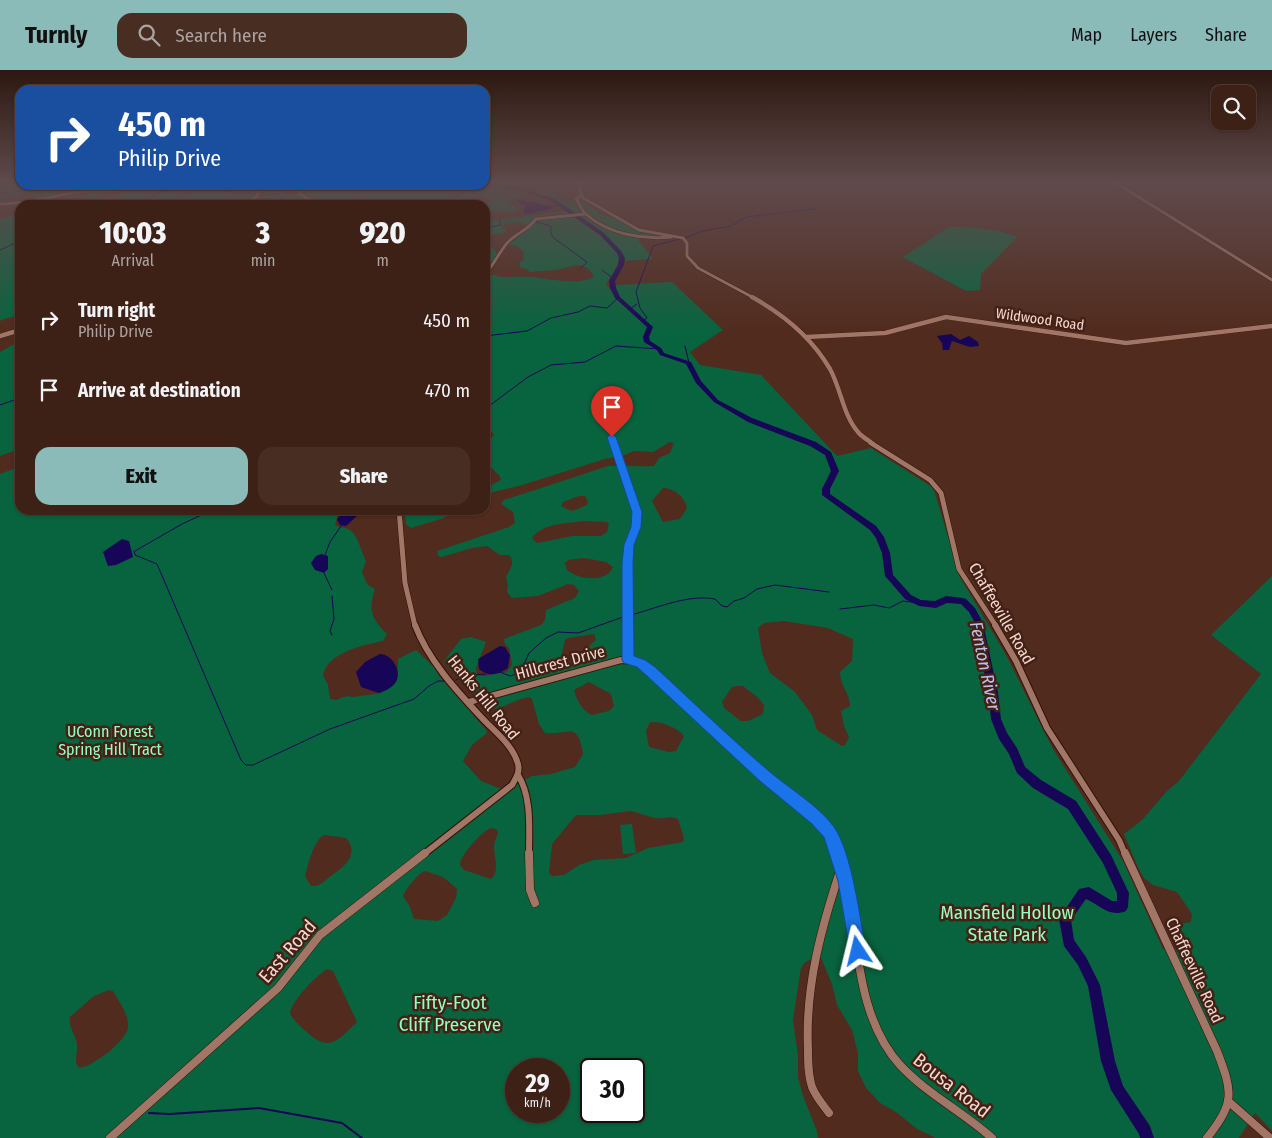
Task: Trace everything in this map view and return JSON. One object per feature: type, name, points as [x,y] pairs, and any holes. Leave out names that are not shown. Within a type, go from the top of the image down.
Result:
[{"type":"street","points":[[490,270],[500,252],[510,240],[525,231]]},
{"type":"street","points":[[615,231],[643,238],[656,239],[678,236]]},
{"type":"street","points":[[644,231],[678,236]]},
{"type":"street","points":[[1193,231],[1272,280]]},
{"type":"street","name":"Chaffeeville Road","points":[[678,236],[687,243],[686,253],[698,268],[767,305],[806,337],[820,354],[835,379],[848,416],[858,432],[882,452],[930,480],[940,493],[959,569],[984,606],[1016,661],[1047,728],[1119,840],[1216,1049],[1227,1078],[1228,1101],[1226,1113],[1207,1138]]},
{"type":"street","name":"Wildwood Road","points":[[806,337],[885,333],[946,317],[995,325],[1067,333],[1125,343],[1272,326]]},
{"type":"street","points":[[0,336],[15,332]]},
{"type":"street","points":[[612,437],[637,512],[636,527],[629,545],[628,660]]},
{"type":"street","name":"Hanks Hill Road","points":[[400,515],[413,622],[427,650],[469,702],[500,736],[516,759],[519,770],[518,775],[524,783],[530,839],[530,890],[535,903]]},
{"type":"street","name":"Hillcrest Drive","points":[[469,702],[565,674],[628,660],[641,664],[651,671],[764,776],[820,822],[833,838],[842,865],[867,1004]]},
{"type":"street","name":"East Road","points":[[110,1138],[278,988],[320,935],[512,784],[518,775]]},
{"type":"street","points":[[829,1113],[814,1092],[810,1077],[807,1043],[808,1002],[815,959],[830,901],[842,865]]},
{"type":"street","name":"Bousa Road","points":[[867,1004],[874,1024],[887,1049],[903,1070],[992,1138]]},
{"type":"street","points":[[1228,1101],[1270,1138]]},
{"type":"green space","points":[[0,231],[15,231],[15,316],[0,321]]},
{"type":"green space","points":[[490,231],[507,231],[502,234],[493,234],[490,237]]},
{"type":"green space","points":[[525,231],[611,231],[639,238],[638,240],[653,259],[621,261],[618,251],[612,244],[609,245],[617,252],[619,257],[619,261],[606,284],[612,292],[615,285],[672,282],[723,330],[690,352],[700,365],[761,375],[837,456],[871,448],[932,487],[960,577],[1006,655],[1053,749],[1123,861],[1163,949],[1181,950],[1171,929],[1172,925],[1191,922],[1192,914],[1177,892],[1153,885],[1144,878],[1124,834],[1142,820],[1167,791],[1179,781],[1261,674],[1211,635],[1272,576],[1272,1131],[1255,1113],[1239,1138],[936,1138],[917,1129],[896,1112],[880,1103],[866,1088],[858,1071],[858,1053],[852,1030],[837,1005],[832,984],[821,958],[815,958],[805,963],[801,968],[793,1020],[798,1055],[798,1077],[818,1138],[0,1138],[0,474],[15,468],[15,515],[338,515],[335,525],[347,528],[353,532],[358,540],[366,561],[362,572],[367,584],[375,589],[372,603],[373,614],[378,624],[387,634],[383,641],[339,655],[326,667],[323,675],[328,685],[330,699],[336,700],[347,696],[353,697],[381,693],[398,675],[398,659],[416,650],[434,667],[439,676],[486,730],[487,733],[472,745],[463,761],[481,781],[504,790],[532,776],[551,774],[575,767],[583,754],[581,743],[575,733],[571,731],[545,733],[539,724],[532,699],[529,697],[490,710],[458,679],[444,661],[461,639],[471,637],[486,642],[476,668],[477,674],[483,676],[507,672],[512,665],[509,648],[505,644],[504,639],[541,625],[545,620],[546,610],[575,598],[579,591],[574,585],[568,584],[538,596],[512,598],[507,592],[506,578],[512,564],[509,555],[500,555],[487,546],[472,548],[442,557],[438,556],[437,551],[509,527],[515,523],[513,512],[501,504],[504,500],[608,466],[654,466],[659,458],[670,453],[674,443],[670,442],[653,452],[634,451],[519,486],[490,493],[490,486],[501,480],[500,476],[490,467],[490,440],[494,435],[490,430],[490,274],[504,277],[531,277],[568,281],[590,279],[594,276],[590,270],[581,265],[529,272],[529,270],[520,267],[520,262],[524,260],[524,253],[519,247],[508,244]],"holes":[[[663,488],[667,488],[675,491],[684,500],[687,508],[680,519],[663,522],[652,501]],[[579,496],[585,496],[588,502],[587,505],[572,511],[561,506],[563,502]],[[583,521],[607,522],[609,524],[607,532],[601,536],[572,536],[537,543],[532,538],[542,529],[562,524]],[[584,558],[606,562],[613,567],[604,576],[598,578],[578,576],[567,570],[565,563],[568,560]],[[784,621],[828,628],[853,639],[852,661],[840,672],[840,677],[850,701],[850,706],[841,711],[844,726],[849,737],[845,745],[842,746],[817,730],[812,715],[795,692],[770,673],[762,653],[758,628],[764,623]],[[594,634],[596,640],[581,657],[572,662],[567,662],[561,658],[565,640]],[[589,682],[611,694],[614,706],[609,711],[592,715],[580,705],[574,690]],[[743,686],[757,697],[764,705],[763,714],[748,721],[741,721],[724,708],[722,702],[732,687]],[[650,722],[659,722],[677,730],[684,736],[676,751],[669,752],[649,747],[646,731]],[[631,811],[656,818],[672,817],[678,819],[684,838],[683,842],[648,848],[626,858],[594,860],[579,865],[564,875],[552,876],[549,873],[552,844],[576,815],[600,815]],[[490,828],[496,829],[498,832],[494,843],[496,868],[491,879],[464,870],[460,865],[467,850]],[[325,835],[346,838],[352,849],[351,854],[342,868],[323,883],[311,886],[305,876],[315,846],[321,837]],[[425,871],[443,877],[457,889],[456,898],[447,915],[438,921],[414,919],[410,907],[403,896],[416,878]],[[327,969],[333,971],[357,1022],[340,1038],[329,1043],[317,1040],[301,1027],[290,1014],[299,996]],[[109,990],[113,991],[127,1017],[128,1027],[122,1039],[108,1052],[85,1067],[79,1068],[76,1060],[76,1041],[71,1028],[70,1017],[94,996]]]},
{"type":"green space","points":[[621,231],[638,231],[666,236],[646,236]]},
{"type":"green space","points":[[943,231],[993,231],[1017,237],[981,274],[980,290],[966,291],[903,257]]},
{"type":"green space","points":[[490,244],[497,254],[492,265],[490,265]]},
{"type":"green space","points":[[15,344],[15,452],[0,456],[0,352]]},
{"type":"green space","points":[[405,515],[447,515],[444,518],[411,528],[406,524]]},
{"type":"green space","points":[[632,824],[636,853],[623,854],[620,825]]},
{"type":"shaded area","points":[[951,334],[960,340],[969,336],[978,342],[979,346],[970,347],[952,341],[949,350],[943,350],[942,343],[937,336]]},
{"type":"shaded area","points":[[340,515],[358,515],[346,526],[340,525],[337,520]]},
{"type":"shaded area","points":[[122,539],[129,541],[133,557],[116,565],[108,566],[103,552]]},
{"type":"shaded area","points":[[321,554],[328,556],[328,569],[324,573],[315,570],[311,563],[316,556]]},
{"type":"shaded area","points":[[500,646],[505,647],[510,655],[508,668],[493,674],[482,672],[479,669],[478,659]]},
{"type":"shaded area","points":[[380,654],[388,657],[395,664],[398,678],[388,689],[379,693],[361,687],[356,672],[365,662]]},
{"type":"waterway","points":[[551,231],[555,239],[587,262],[580,269]]},
{"type":"waterway","name":"Fenton River","points":[[597,231],[619,252],[622,258],[621,265],[612,281],[613,288],[618,298],[650,327],[646,337],[647,342],[659,349],[662,354],[689,363],[698,382],[716,401],[750,420],[813,444],[828,454],[835,471],[826,489],[826,495],[873,528],[880,537],[886,553],[889,576],[908,597],[919,603],[936,605],[946,599],[963,601],[972,610],[979,623],[993,693],[996,719],[1021,770],[1037,784],[1072,805],[1107,859],[1123,893],[1122,907],[1110,907],[1089,893],[1083,893],[1065,919],[1068,942],[1082,961],[1094,985],[1108,1061],[1118,1090],[1145,1131],[1147,1138]]},
{"type":"waterway","points":[[684,238],[704,231]]},
{"type":"waterway","points":[[644,320],[647,318],[640,308],[636,292],[653,246],[680,239]]},
{"type":"waterway","points":[[0,250],[15,243]]},
{"type":"waterway","points":[[602,270],[613,278]]},
{"type":"waterway","points":[[490,335],[527,331],[551,318],[578,312],[590,306],[607,308],[618,298]]},
{"type":"waterway","points":[[630,309],[637,304]]},
{"type":"waterway","points":[[490,405],[528,377],[551,365],[585,362],[616,346],[659,349]]},
{"type":"waterway","points":[[685,346],[689,363]]},
{"type":"waterway","points":[[0,405],[15,400]]},
{"type":"waterway","points":[[135,551],[201,515]]},
{"type":"waterway","points":[[325,555],[330,542],[341,526]]},
{"type":"waterway","points":[[134,551],[135,555],[157,564],[241,760],[246,765],[253,765],[330,729],[414,699],[429,686],[438,681],[446,681]]},
{"type":"waterway","points":[[324,573],[332,590]]},
{"type":"waterway","points":[[631,615],[673,602],[694,598],[715,599],[722,606],[727,607],[734,601],[744,598],[757,589],[775,585],[829,592]]},
{"type":"waterway","points":[[332,596],[334,619],[330,631],[332,635]]},
{"type":"waterway","points":[[840,609],[874,605],[889,608],[903,601],[919,603]]},
{"type":"waterway","points":[[500,672],[510,676],[520,673],[529,653],[546,638],[558,632],[578,633],[623,617]]},
{"type":"waterway","points":[[456,680],[464,676],[485,674]]},
{"type":"waterway","points":[[149,1113],[170,1114],[259,1108],[342,1123],[362,1138]]},
{"type":"route","points":[[612,437],[638,518],[629,545],[628,660],[641,664],[651,671],[764,776],[816,818],[829,832],[839,855],[846,881],[858,951]]},
{"type":"park label","name":"UConn Forest Spring Hill Tract","points":[[110,740]]},
{"type":"park label","name":"Mansfield Hollow State Park","points":[[1007,923]]},
{"type":"park label","name":"Fifty-Foot Cliff Preserve","points":[[450,1013]]}]
